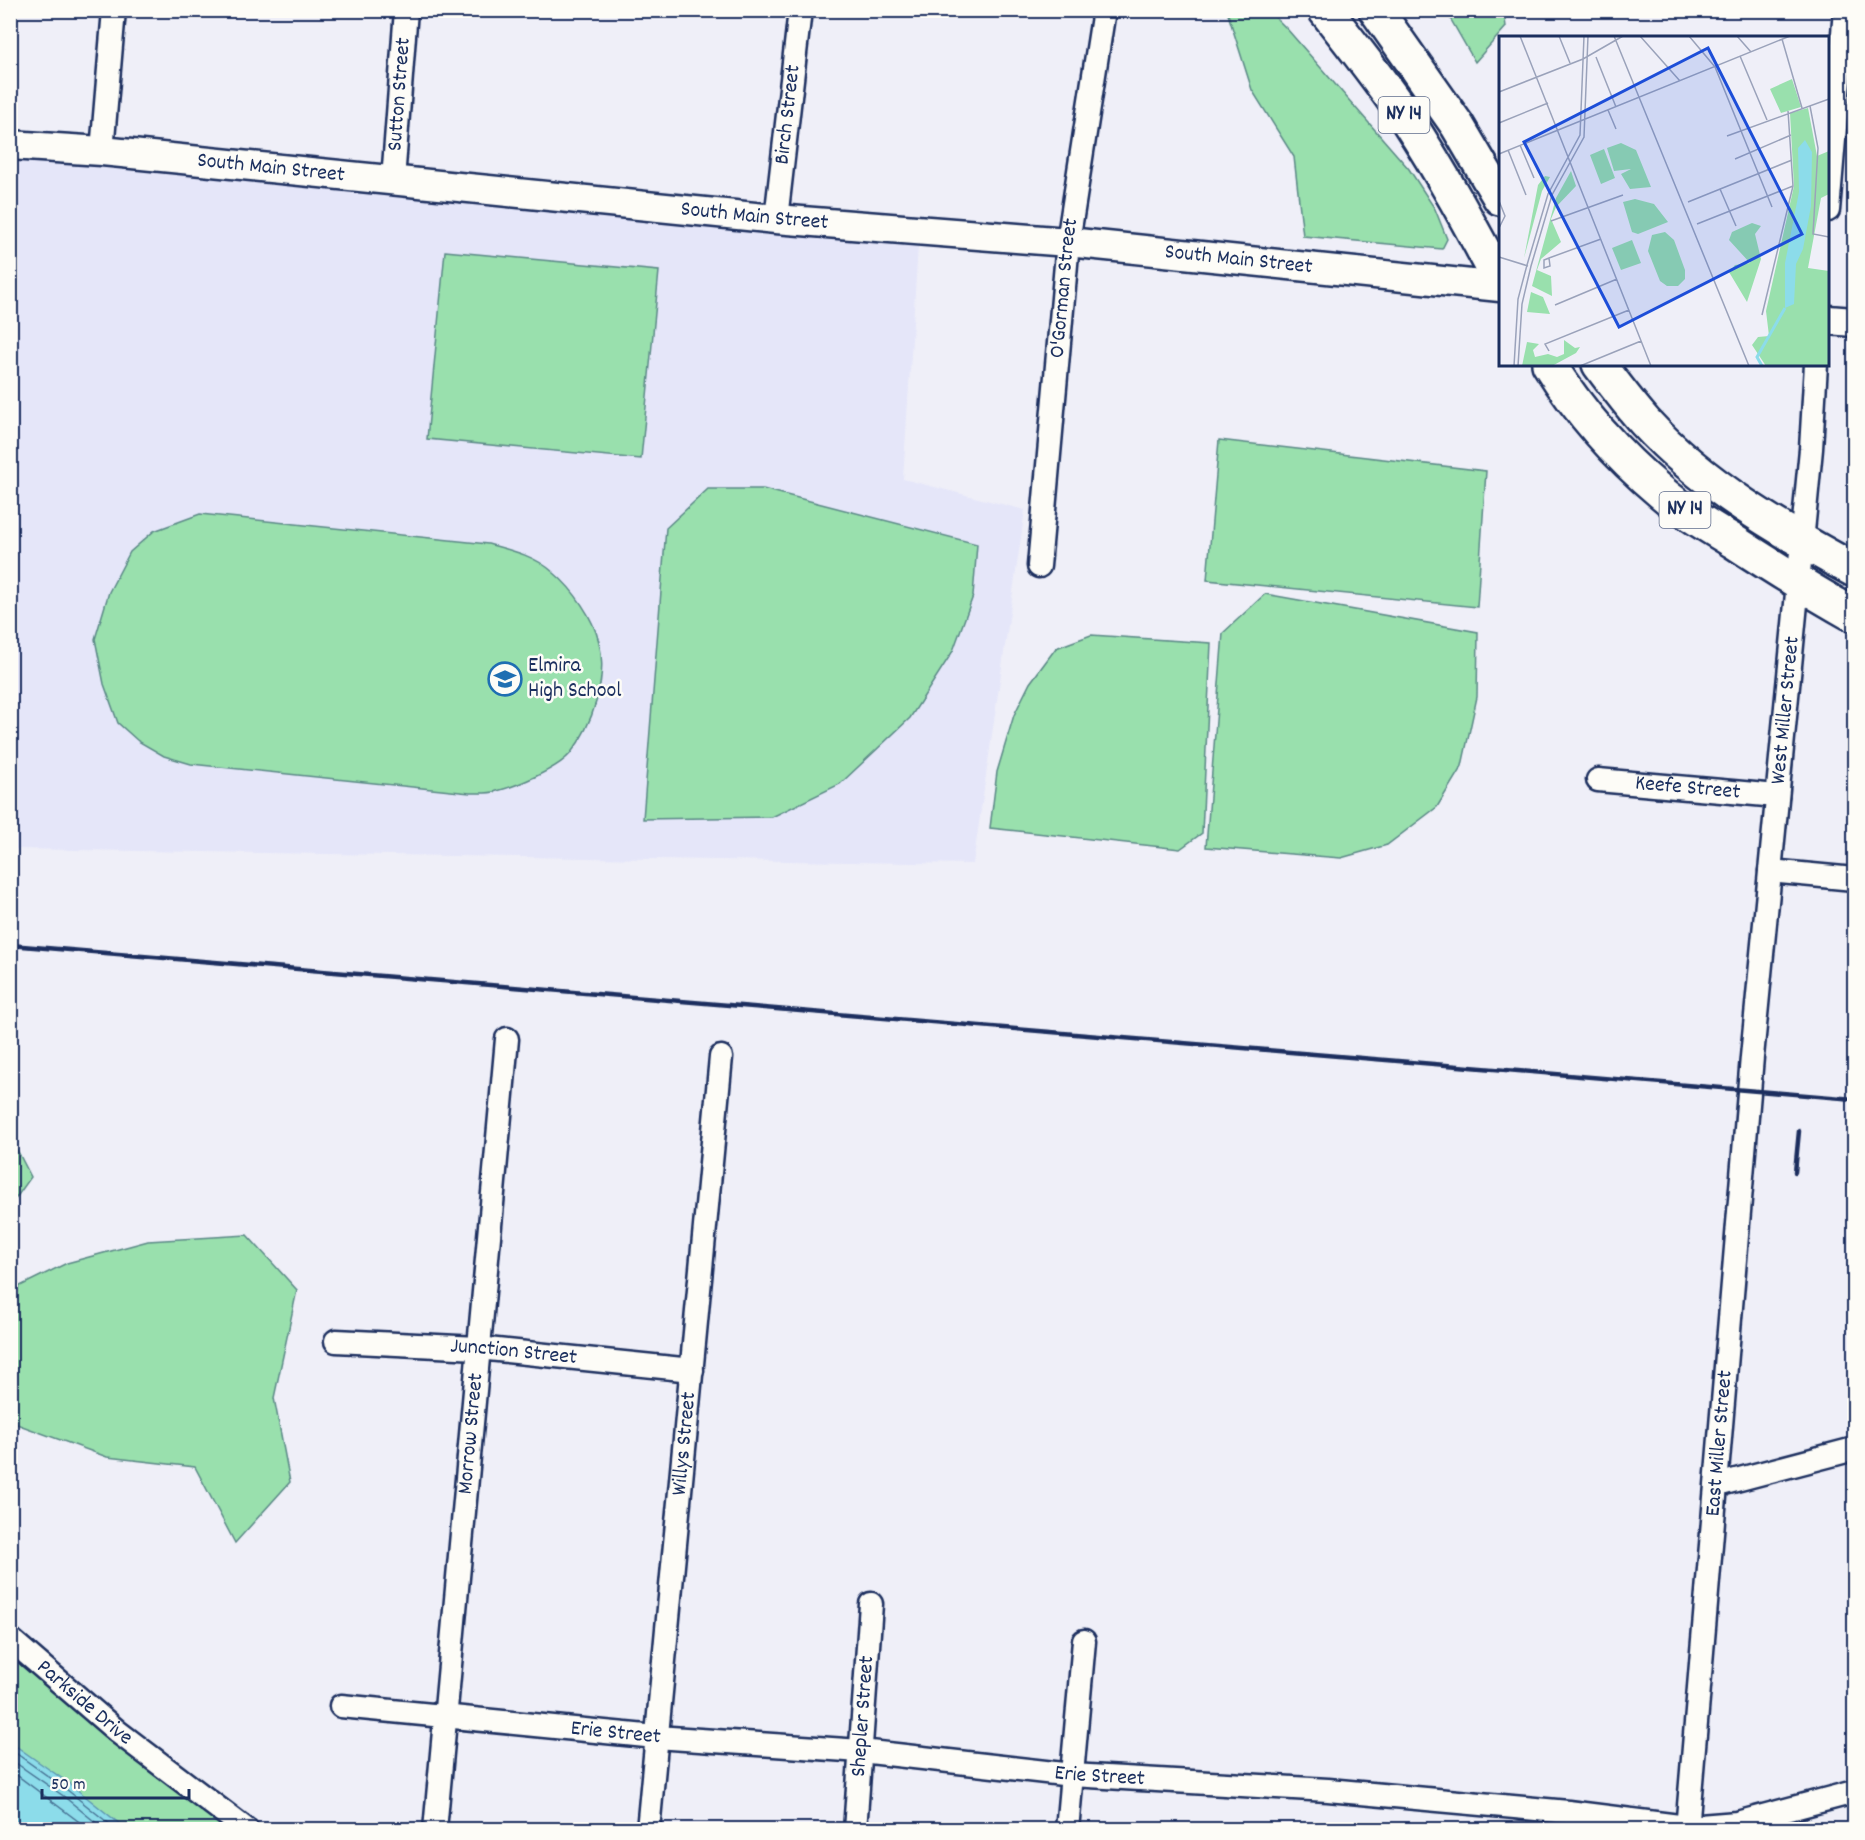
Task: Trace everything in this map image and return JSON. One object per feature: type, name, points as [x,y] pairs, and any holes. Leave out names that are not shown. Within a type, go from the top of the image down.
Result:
[{"type":"main road","name":"NY 14","points":[[1325,10],[1365,60],[1407,120],[1471,226],[1499,279]]},
{"type":"main road","name":"NY 14","points":[[1376,10],[1457,124],[1499,196]]},
{"type":"main road","name":"NY 14","points":[[1550,366],[1587,417],[1641,475],[1692,515],[1798,583],[1854,615]]},
{"type":"main road","name":"NY 14","points":[[1601,366],[1645,421],[1679,454],[1729,494],[1802,542],[1854,570]]},
{"type":"street","points":[[102,151],[114,10]]},
{"type":"street","name":"Sutton Street","points":[[393,180],[406,10]]},
{"type":"street","name":"Birch Street","points":[[776,219],[800,10]]},
{"type":"street","name":"O'Gorman Street","points":[[1039,566],[1068,242],[1104,10]]},
{"type":"street","points":[[1829,188],[1845,10]]},
{"type":"street","name":"South Main Street","points":[[10,145],[102,151],[776,219],[1068,242],[1499,287]]},
{"type":"street","points":[[1829,320],[1854,322]]},
{"type":"street","name":"West Miller Street","points":[[1752,1057],[1811,449],[1816,366]]},
{"type":"street","name":"Keefe Street","points":[[1598,780],[1777,796]]},
{"type":"street","points":[[1770,872],[1854,879]]},
{"type":"street","name":"Morrow Street","points":[[435,1830],[507,1040]]},
{"type":"street","name":"Willys Street","points":[[648,1830],[721,1057]]},
{"type":"street","name":"East Miller Street","points":[[1687,1828],[1752,1057]]},
{"type":"street","name":"Junction Street","points":[[336,1341],[478,1348],[692,1370]]},
{"type":"street","points":[[1717,1485],[1854,1449]]},
{"type":"street","name":"Shepler Street","points":[[855,1830],[871,1604]]},
{"type":"street","name":"Parkside Drive","points":[[10,1639],[118,1732],[247,1830]]},
{"type":"street","points":[[1067,1830],[1084,1641]]},
{"type":"street","name":"Erie Street","points":[[341,1706],[656,1737],[861,1751],[1072,1775],[1328,1790],[1568,1812],[1687,1828],[1737,1823],[1854,1792]]},
{"type":"shaded area","name":"Elmira High School","points":[[11,159],[918,246],[903,479],[1025,510],[973,864],[11,849]]},
{"type":"green space","points":[[1227,11],[1269,11],[1287,29],[1409,169],[1435,209],[1447,239],[1442,249],[1303,236],[1294,157],[1252,90]]},
{"type":"green space","points":[[1446,11],[1504,11],[1506,27],[1475,62]]},
{"type":"green space","points":[[445,251],[659,271],[641,459],[427,439]]},
{"type":"green space","points":[[1219,440],[1486,471],[1477,607],[1207,580]]},
{"type":"green space","points":[[708,489],[763,489],[977,544],[973,596],[953,651],[910,718],[840,784],[772,817],[643,819],[666,528]]},
{"type":"green space","points":[[200,514],[488,544],[523,554],[539,562],[575,595],[587,613],[599,642],[602,670],[600,685],[586,729],[564,760],[525,781],[491,793],[470,793],[191,764],[164,756],[138,741],[118,723],[104,684],[95,639],[109,592],[130,552],[154,531]]},
{"type":"green space","points":[[1265,594],[1478,632],[1477,697],[1462,766],[1437,807],[1387,845],[1341,858],[1206,847],[1223,633]]},
{"type":"green space","points":[[1091,635],[1211,643],[1202,833],[1180,849],[990,828],[997,772],[1014,715],[1030,683],[1056,648]]},
{"type":"green space","points":[[11,1138],[31,1177],[10,1205]]},
{"type":"green space","points":[[247,1235],[297,1290],[274,1398],[290,1482],[235,1543],[195,1467],[107,1457],[11,1422],[10,1291],[67,1263],[148,1241]]},
{"type":"green space","points":[[10,1653],[232,1829],[11,1829]]},
{"type":"water","points":[[10,1742],[70,1784],[126,1829],[11,1829]]},
{"type":"railway","points":[[10,945],[1854,1099]]},
{"type":"railway","points":[[1795,1172],[1799,1131]]},
{"type":"place","name":"Elmira High School","points":[[505,679]]}]
